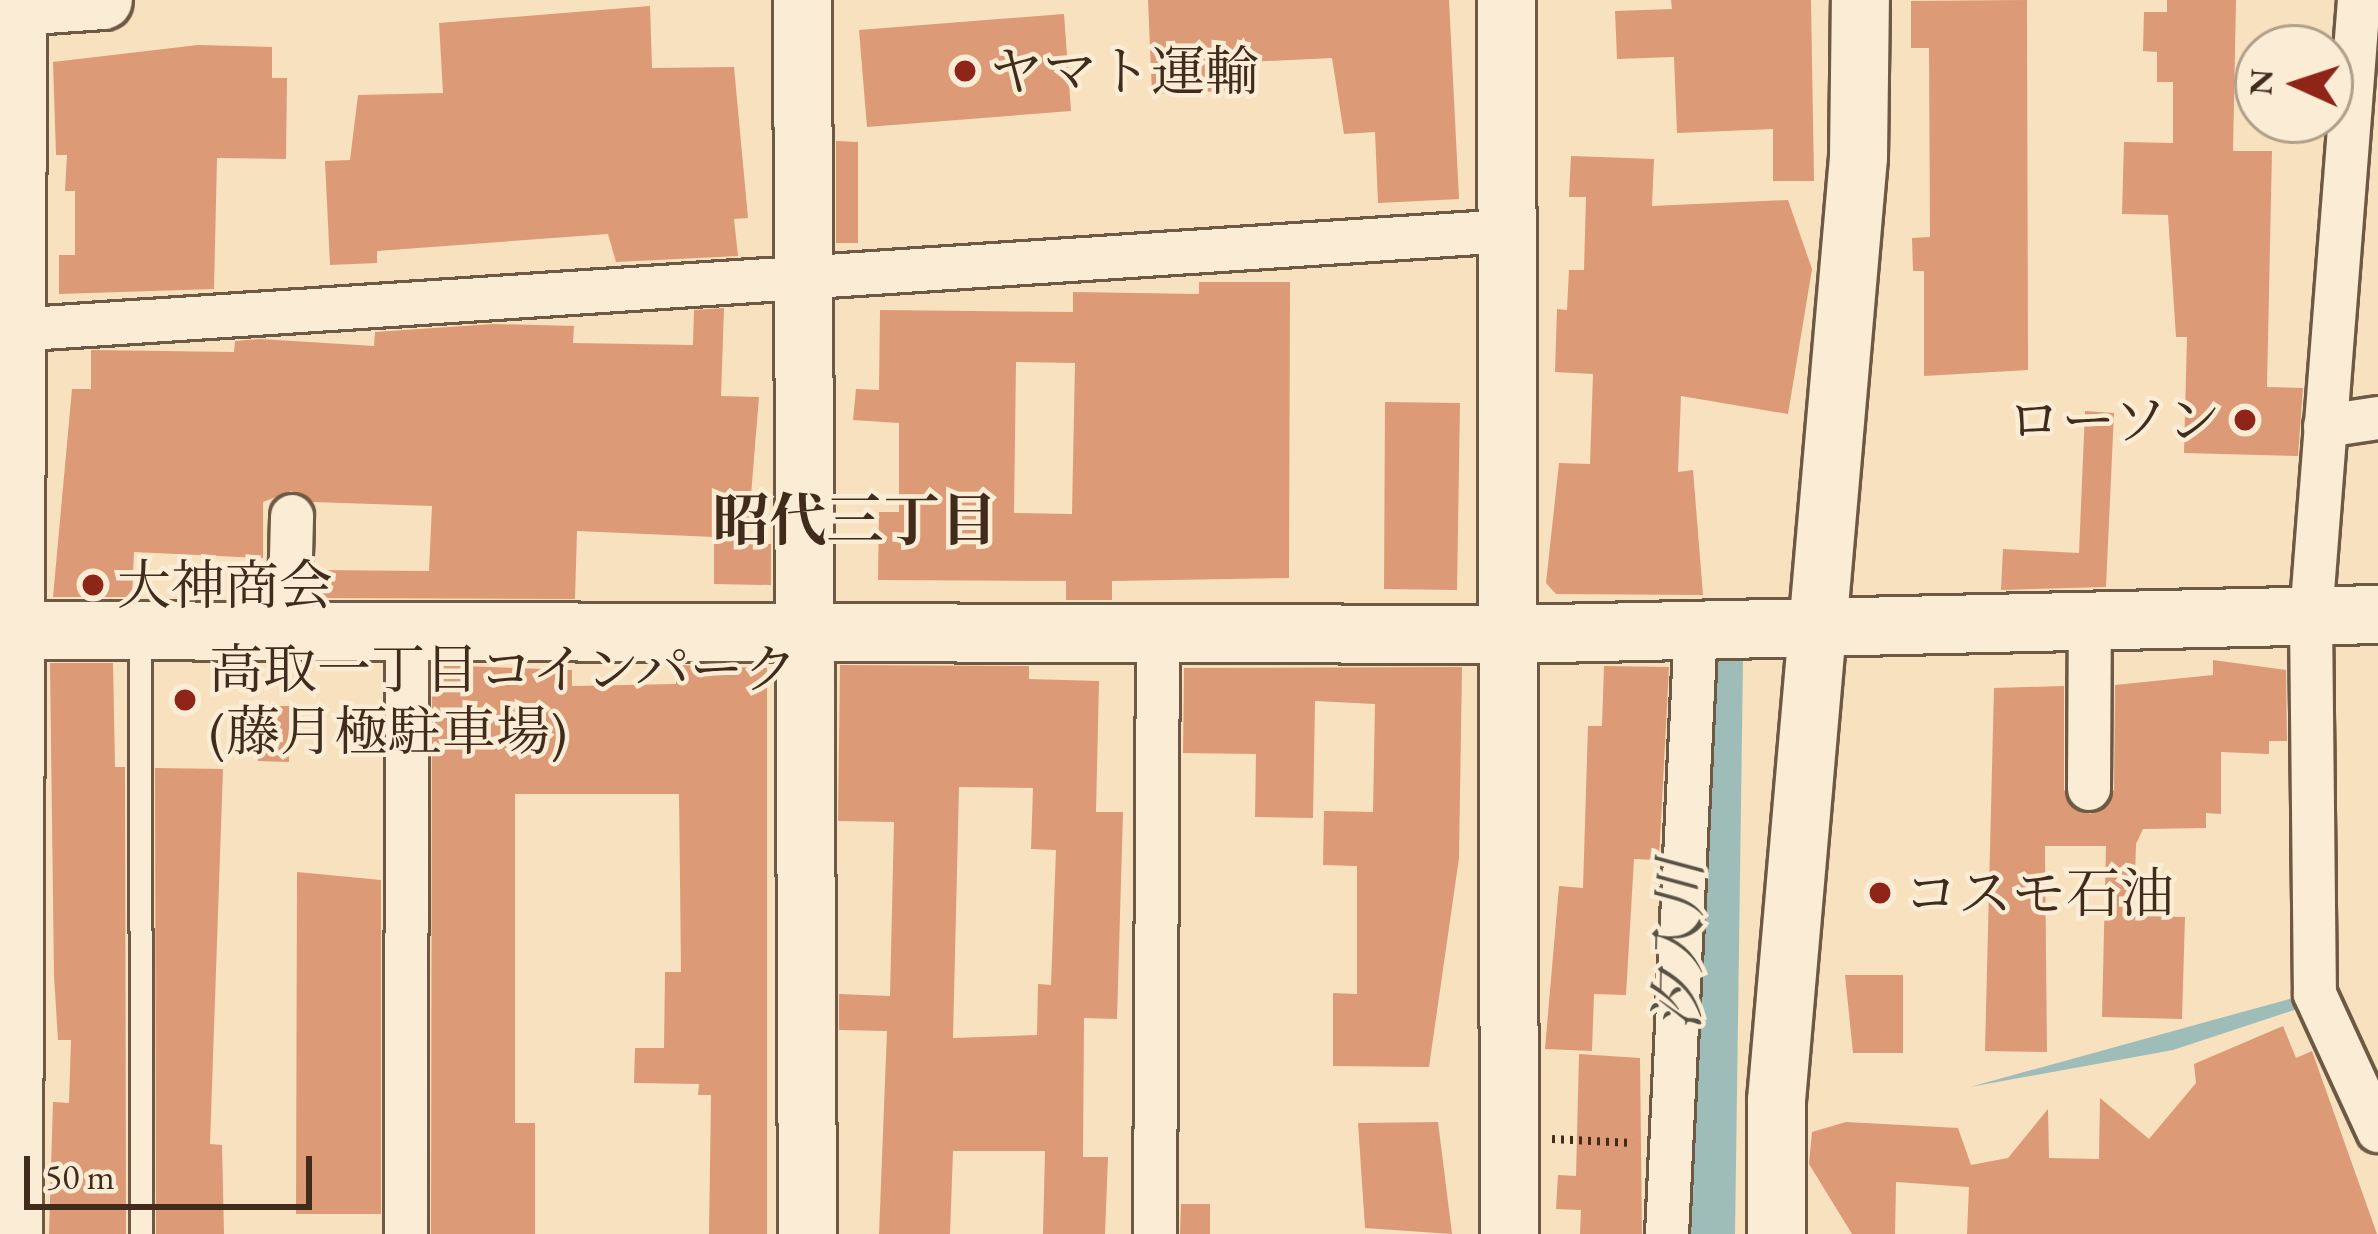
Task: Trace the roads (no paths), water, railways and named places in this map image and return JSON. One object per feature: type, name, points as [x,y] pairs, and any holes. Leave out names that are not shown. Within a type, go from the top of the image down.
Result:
[{"type":"street","points":[[13,1234],[6,630],[13,330],[11,2],[104,0]]},
{"type":"street","points":[[802,0],[807,1234]]},
{"type":"street","points":[[1506,0],[1509,1234]]},
{"type":"street","points":[[1776,1234],[1809,627],[1858,157],[1860,0]]},
{"type":"street","points":[[2359,0],[2311,617],[2314,994],[2378,1131]]},
{"type":"street","points":[[13,330],[1508,231]]},
{"type":"street","points":[[2325,426],[2378,418]]},
{"type":"street","points":[[289,633],[292,516]]},
{"type":"street","points":[[6,630],[407,634],[1158,626],[1510,634],[2378,614]]},
{"type":"street","points":[[2089,789],[2090,621]]},
{"type":"street","points":[[1155,1234],[1158,626]]},
{"type":"street","points":[[1667,1234],[1696,627]]},
{"type":"street","points":[[406,1234],[407,634]]},
{"type":"lane","points":[[140,632],[141,1234]]},
{"type":"water","points":[[1743,660],[1735,1234],[1687,1234],[1715,661]]},
{"type":"water","points":[[2293,998],[2297,1009],[2173,1050],[1970,1087]]},
{"type":"place","name":"ヤマト運輸","points":[[965,71]]},
{"type":"place","name":"ローソン","points":[[2245,420]]},
{"type":"place","name":"大神商会","points":[[93,585]]},
{"type":"place","name":"高取一丁目コインパーク (藤月極駐車場)","points":[[185,700]]},
{"type":"place","name":"コスモ石油","points":[[1880,893]]},
{"type":"district","name":"昭代三丁目","points":[[855,521]]},
{"type":"water label","name":"汐入川","points":[[1679,945]]}]
